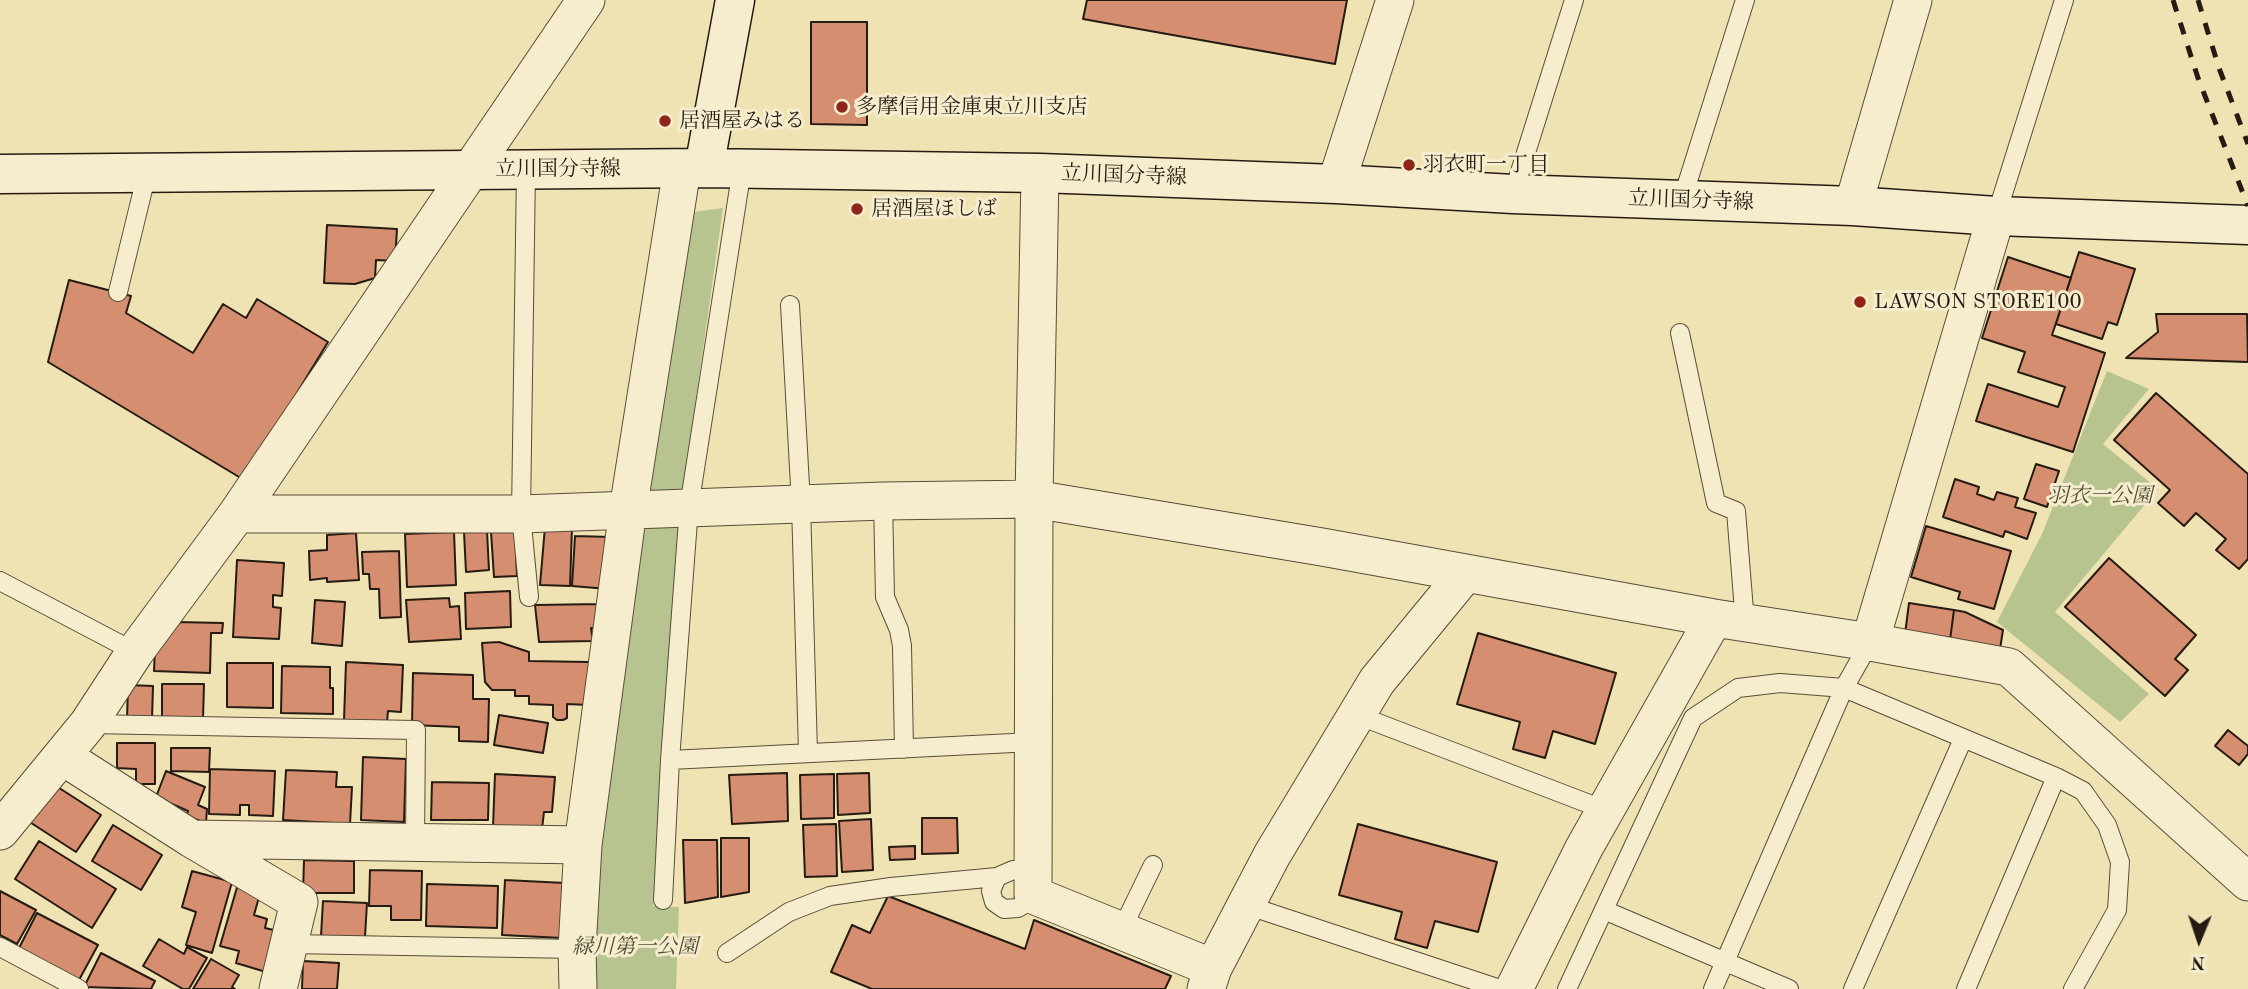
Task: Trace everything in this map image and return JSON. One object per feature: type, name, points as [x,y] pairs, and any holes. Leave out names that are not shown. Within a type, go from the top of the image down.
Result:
[{"type":"main road","points":[[693,168],[735,0]]},
{"type":"main road","name":"立川国分寺線","points":[[0,174],[693,168],[1040,173],[2248,225]]},
{"type":"street","points":[[0,831],[88,724],[135,652],[237,513],[586,0]]},
{"type":"street","points":[[1336,184],[1395,0]]},
{"type":"street","points":[[1853,206],[1913,0]]},
{"type":"street","points":[[579,989],[577,950],[583,845],[628,510],[693,168]]},
{"type":"street","points":[[1040,173],[1034,499],[1033,888],[1210,979],[1272,855],[1377,681],[1465,574]]},
{"type":"street","points":[[1870,642],[1996,216]]},
{"type":"street","points":[[237,513],[521,514],[883,501],[1034,499],[2009,667],[2248,882]]},
{"type":"street","points":[[1514,989],[1605,810],[1729,620]]},
{"type":"street","points":[[62,756],[192,839],[299,902],[278,989]]},
{"type":"street","points":[[192,839],[583,845]]},
{"type":"lane","points":[[1513,194],[1574,0]]},
{"type":"lane","points":[[1682,201],[1745,0]]},
{"type":"lane","points":[[1996,216],[2064,0]]},
{"type":"lane","points":[[663,900],[670,760],[689,507],[742,169]]},
{"type":"lane","points":[[526,170],[521,514],[529,597]]},
{"type":"lane","points":[[118,292],[146,173]]},
{"type":"lane","points":[[790,306],[801,504],[808,753]]},
{"type":"lane","points":[[1680,333],[1716,503],[1736,511],[1729,620]]},
{"type":"lane","points":[[883,501],[885,597],[899,630],[902,646],[904,748]]},
{"type":"lane","points":[[0,581],[135,652]]},
{"type":"lane","points":[[1713,989],[1844,688],[1870,642]]},
{"type":"lane","points":[[1567,989],[1693,718],[1738,688],[1780,683],[1844,688],[2056,777],[2083,791],[2107,825],[2120,862],[2117,910],[2073,989]]},
{"type":"lane","points":[[1357,715],[1605,810]]},
{"type":"lane","points":[[88,724],[416,730],[415,844]]},
{"type":"lane","points":[[1853,989],[1963,739]]},
{"type":"lane","points":[[670,760],[1033,742]]},
{"type":"lane","points":[[1966,989],[2056,777]]},
{"type":"lane","points":[[1121,931],[1153,865]]},
{"type":"lane","points":[[726,953],[789,912],[830,896],[997,877],[1013,870],[1023,872],[1033,888],[1028,902],[1018,908],[1004,909],[994,902],[991,891],[997,877]]},
{"type":"lane","points":[[1246,905],[1500,989]]},
{"type":"lane","points":[[1604,910],[1789,989]]},
{"type":"lane","points":[[290,944],[577,950]]},
{"type":"lane","points":[[0,947],[79,989]]},
{"type":"green space","points":[[723,208],[683,490],[647,492],[686,213]]},
{"type":"green space","name":"羽衣一公園","points":[[2107,371],[2149,389],[2103,444],[2158,489],[2055,612],[2149,694],[2120,722],[1997,622],[2042,534]]},
{"type":"green space","name":"緑川第一公園","points":[[639,520],[681,523],[653,906],[679,907],[676,989],[593,989],[592,858]]},
{"type":"building","points":[[1087,0],[1347,0],[1335,64],[1083,19]]},
{"type":"building","points":[[811,22],[867,22],[867,125],[811,124]]},
{"type":"building","points":[[327,225],[397,229],[395,261],[376,260],[375,278],[355,284],[324,283]]},
{"type":"building","points":[[2079,252],[2135,269],[2117,325],[2108,322],[2102,339],[2056,324]]},
{"type":"building","points":[[2008,257],[2071,278],[2052,335],[2105,353],[2073,452],[1976,421],[1988,384],[2058,407],[2065,387],[2018,372],[2025,352],[1982,338]]},
{"type":"building","points":[[69,280],[131,296],[126,313],[193,353],[223,304],[246,318],[257,299],[328,342],[244,480],[48,362]]},
{"type":"building","points":[[2156,314],[2247,314],[2248,362],[2126,358],[2158,332]]},
{"type":"building","points":[[2156,393],[2248,474],[2248,559],[2239,569],[2216,550],[2226,539],[2196,513],[2184,526],[2158,503],[2170,490],[2114,440]]},
{"type":"building","points":[[2036,464],[2059,471],[2047,507],[2024,499]]},
{"type":"building","points":[[1955,479],[1979,487],[1977,494],[1994,500],[1997,492],[2018,498],[2015,507],[2036,513],[2027,539],[2005,531],[2003,537],[1943,517]]},
{"type":"building","points":[[1926,526],[2011,551],[1994,609],[1958,599],[1960,592],[1911,577]]},
{"type":"building","points":[[545,527],[572,528],[570,586],[540,585]]},
{"type":"building","points":[[515,530],[517,576],[494,577],[491,532]]},
{"type":"building","points":[[487,531],[489,570],[466,572],[464,532]]},
{"type":"building","points":[[454,532],[456,585],[407,587],[405,534]]},
{"type":"building","points":[[356,533],[359,580],[310,580],[309,551],[327,550],[327,535]]},
{"type":"building","points":[[575,536],[611,537],[608,589],[572,586]]},
{"type":"building","points":[[399,551],[401,617],[380,618],[379,589],[370,589],[369,574],[363,574],[362,552]]},
{"type":"building","points":[[2109,558],[2196,635],[2175,659],[2188,670],[2165,696],[2065,607]]},
{"type":"building","points":[[237,560],[284,563],[282,596],[273,595],[273,607],[281,608],[279,639],[233,637]]},
{"type":"building","points":[[510,591],[511,627],[466,629],[465,593]]},
{"type":"building","points":[[449,598],[450,607],[459,606],[461,639],[409,642],[406,600]]},
{"type":"building","points":[[315,600],[345,602],[342,646],[312,643]]},
{"type":"building","points":[[1909,603],[1954,610],[1950,640],[1905,634]]},
{"type":"building","points":[[600,604],[599,628],[591,628],[593,641],[539,642],[535,605]]},
{"type":"building","points":[[1954,610],[1965,612],[2003,630],[2000,649],[1950,640]]},
{"type":"building","points":[[176,622],[223,623],[222,633],[211,633],[210,673],[154,671],[155,648]]},
{"type":"building","points":[[1478,633],[1616,673],[1595,744],[1553,731],[1545,758],[1513,749],[1520,722],[1457,704]]},
{"type":"building","points":[[499,642],[529,652],[529,661],[589,662],[589,705],[567,704],[567,718],[557,720],[553,717],[553,705],[529,704],[529,696],[515,696],[515,690],[492,690],[485,682],[482,643]]},
{"type":"building","points":[[346,662],[403,665],[401,712],[388,711],[387,722],[344,720]]},
{"type":"building","points":[[227,663],[273,663],[273,708],[227,707]]},
{"type":"building","points":[[282,666],[330,667],[333,714],[281,713]]},
{"type":"building","points":[[413,673],[473,675],[473,699],[489,699],[488,742],[459,741],[459,727],[412,725]]},
{"type":"building","points":[[162,684],[204,684],[203,719],[162,718]]},
{"type":"building","points":[[128,685],[153,686],[152,720],[127,719]]},
{"type":"building","points":[[499,715],[548,723],[543,753],[494,745]]},
{"type":"building","points":[[2228,730],[2248,746],[2248,754],[2239,765],[2215,746]]},
{"type":"building","points":[[117,743],[155,743],[155,784],[136,784],[136,769],[117,768]]},
{"type":"building","points":[[171,748],[210,748],[209,772],[171,771]]},
{"type":"building","points":[[363,757],[406,759],[404,822],[361,820]]},
{"type":"building","points":[[210,769],[275,771],[273,816],[249,815],[249,805],[240,805],[240,815],[209,814]]},
{"type":"building","points":[[286,770],[337,772],[336,787],[352,787],[350,824],[283,820]]},
{"type":"building","points":[[166,771],[205,787],[198,805],[207,809],[206,823],[186,816],[188,811],[156,797]]},
{"type":"building","points":[[787,773],[788,821],[732,824],[729,775]]},
{"type":"building","points":[[869,773],[870,813],[838,815],[837,774]]},
{"type":"building","points":[[495,774],[555,777],[552,812],[544,812],[542,829],[493,827]]},
{"type":"building","points":[[834,774],[834,818],[801,819],[800,775]]},
{"type":"building","points":[[50,782],[101,815],[76,852],[25,819]]},
{"type":"building","points":[[432,782],[489,783],[488,820],[431,820]]},
{"type":"building","points":[[922,818],[957,818],[958,853],[922,854]]},
{"type":"building","points":[[871,819],[873,870],[842,872],[839,821]]},
{"type":"building","points":[[836,824],[837,876],[805,877],[803,825]]},
{"type":"building","points":[[1358,824],[1497,862],[1478,932],[1435,921],[1427,948],[1395,939],[1402,912],[1339,895]]},
{"type":"building","points":[[113,825],[162,855],[141,890],[92,861]]},
{"type":"building","points":[[721,838],[749,838],[749,892],[721,897]]},
{"type":"building","points":[[683,840],[717,840],[718,897],[685,903]]},
{"type":"building","points":[[39,841],[116,889],[92,928],[15,879]]},
{"type":"building","points":[[915,846],[915,859],[890,860],[889,847]]},
{"type":"building","points":[[304,860],[354,861],[354,893],[303,893]]},
{"type":"building","points":[[370,870],[422,871],[421,920],[391,920],[391,906],[369,906]]},
{"type":"building","points":[[192,871],[232,882],[212,953],[186,945],[196,912],[182,907]]},
{"type":"building","points":[[505,880],[565,883],[562,938],[502,935]]},
{"type":"building","points":[[238,884],[261,890],[254,915],[267,919],[265,928],[278,931],[266,972],[236,963],[239,951],[220,946]]},
{"type":"building","points":[[427,884],[498,886],[497,928],[426,926]]},
{"type":"building","points":[[0,891],[36,910],[17,944],[0,935]]},
{"type":"building","points":[[888,896],[1025,949],[1034,920],[1171,976],[1165,989],[872,989],[831,972],[852,925],[870,933]]},
{"type":"building","points":[[323,901],[367,903],[365,937],[321,936]]},
{"type":"building","points":[[37,913],[98,945],[79,980],[19,948]]},
{"type":"building","points":[[159,939],[184,954],[187,947],[207,958],[189,989],[183,989],[143,966]]},
{"type":"building","points":[[101,953],[155,981],[151,989],[84,987]]},
{"type":"building","points":[[211,959],[239,975],[232,987],[235,989],[193,989]]},
{"type":"building","points":[[303,961],[339,963],[337,989],[302,989]]},
{"type":"railway","points":[[2173,0],[2198,78],[2248,206]]},
{"type":"railway","points":[[2198,0],[2219,68],[2248,144]]},
{"type":"place","name":"多摩信用金庫東立川支店","points":[[842,107]]},
{"type":"place","name":"居酒屋みはる","points":[[665,121]]},
{"type":"place","name":"羽衣町一丁目","points":[[1409,165]]},
{"type":"place","name":"居酒屋ほしば","points":[[857,209]]},
{"type":"place","name":"LAWSON STORE100","points":[[1860,302]]}]
